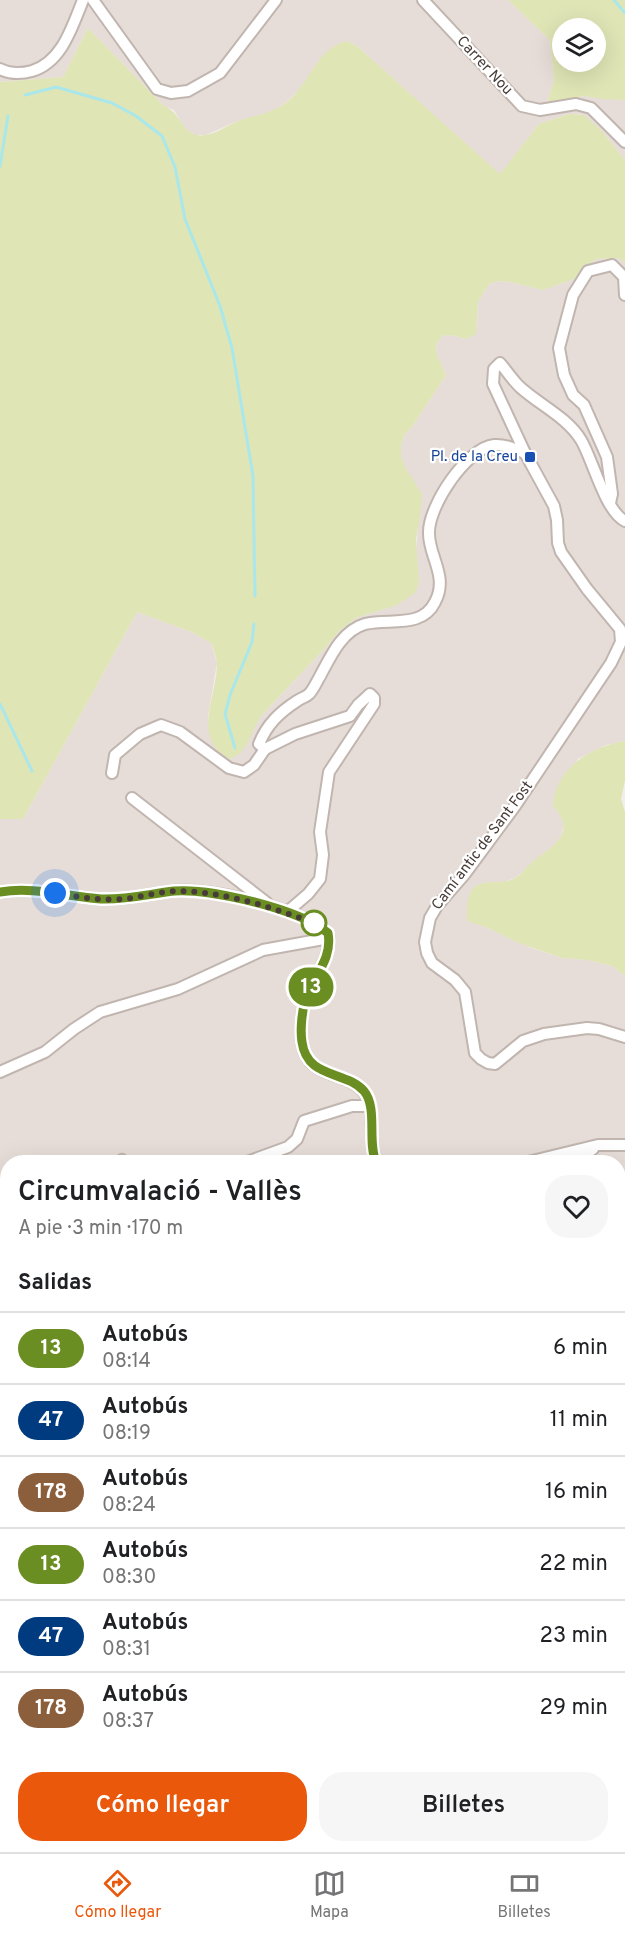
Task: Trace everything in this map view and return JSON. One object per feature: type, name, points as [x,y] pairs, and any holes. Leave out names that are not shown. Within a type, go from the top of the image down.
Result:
[{"type":"street","points":[[0,69],[24,74],[46,66],[55,58],[83,0]]},
{"type":"street","points":[[93,0],[157,89],[171,93],[188,91],[220,73],[276,0]]},
{"type":"street","name":"Carrer Nou","points":[[423,0],[522,106],[540,110],[576,104],[591,108],[625,141]]},
{"type":"street","points":[[610,502],[612,494],[608,458],[584,405],[573,395],[564,375],[559,348],[573,295],[588,271],[612,265],[624,277],[625,295]]},
{"type":"street","points":[[525,453],[493,384],[494,369],[500,363],[520,387],[565,422],[580,439],[610,502],[620,519],[625,521]]},
{"type":"street","points":[[265,749],[259,744],[271,721],[310,693],[345,635],[364,624],[414,620],[429,613],[437,600],[440,585],[439,569],[429,543],[428,529],[436,503],[450,481],[485,447],[506,445],[525,453]]},
{"type":"street","name":"Camí antic de Sant Fost","points":[[525,453],[554,506],[561,552],[587,589],[617,625],[622,635],[621,642],[611,663],[515,806],[464,875],[437,906],[426,930],[425,942],[432,963],[456,980],[465,992],[475,1053],[488,1063],[495,1064],[523,1041],[544,1034],[587,1028],[625,1037]]},
{"type":"street","points":[[112,773],[115,755],[140,734],[161,725],[180,732],[229,768],[244,772],[254,765],[265,749],[295,734],[350,716],[370,694],[374,698],[374,704],[329,772],[320,832],[323,855],[320,879],[308,894],[287,912]]},
{"type":"street","points":[[132,798],[272,907]]},
{"type":"street","points":[[0,892],[55,893],[102,899],[123,899],[176,891],[201,892],[272,907],[321,927],[328,933],[327,955],[305,1001],[302,1042],[309,1060],[318,1069],[353,1083],[364,1092],[370,1106],[373,1155]]},
{"type":"street","points":[[0,1072],[45,1052],[100,1012],[178,989],[263,950],[329,938]]},
{"type":"street","points":[[266,1155],[288,1147],[297,1139],[304,1121],[352,1106],[370,1106]]},
{"type":"street","points":[[583,1155],[598,1145]]},
{"type":"street","points":[[557,1155],[598,1145],[625,1145]]},
{"type":"shaded area","points":[[0,0],[508,0],[550,40],[554,81],[547,102],[585,96],[625,100],[625,160],[602,131],[584,115],[569,114],[539,124],[500,175],[357,46],[347,41],[288,101],[278,108],[268,114],[235,122],[206,135],[195,135],[185,129],[174,110],[164,106],[88,28],[63,77],[0,82]]},
{"type":"shaded area","points":[[619,258],[625,263],[625,741],[606,745],[578,759],[553,806],[561,814],[564,825],[556,844],[515,878],[504,882],[482,883],[468,921],[529,947],[562,958],[588,960],[612,966],[625,976],[625,1155],[0,1155],[0,819],[23,819],[137,612],[192,632],[211,643],[217,663],[208,716],[210,737],[215,746],[239,754],[260,717],[340,630],[356,618],[397,605],[419,583],[416,550],[418,528],[401,456],[401,445],[405,434],[446,375],[437,355],[436,344],[443,335],[466,339],[477,324],[478,302],[489,284],[498,281],[510,282],[543,290],[574,279],[588,264],[597,259]]},
{"type":"green space","points":[[508,0],[625,0],[625,100],[585,96],[547,102],[554,81],[553,72],[606,72],[606,18],[552,18],[552,60],[550,40]]},
{"type":"green space","points":[[88,28],[163,105],[174,112],[187,130],[202,136],[280,107],[302,86],[328,51],[347,41],[357,46],[500,174],[539,124],[569,114],[584,115],[602,131],[625,160],[625,263],[619,258],[597,259],[588,264],[574,279],[543,290],[510,282],[498,281],[489,284],[478,302],[476,334],[466,339],[443,335],[436,344],[437,355],[446,375],[405,434],[401,445],[401,456],[405,467],[422,494],[416,539],[419,583],[415,593],[397,605],[356,618],[340,630],[260,717],[246,746],[239,754],[230,759],[218,751],[211,741],[208,717],[217,666],[211,643],[192,632],[137,612],[23,819],[0,819],[0,82],[63,77]]},
{"type":"green space","points":[[625,741],[625,780],[621,799],[625,812],[625,976],[612,966],[588,960],[562,958],[467,921],[469,897],[476,886],[515,878],[560,838],[563,824],[553,806],[560,781],[568,770],[588,754]]},
{"type":"waterway","points":[[614,0],[625,13]]},
{"type":"waterway","points":[[25,95],[56,87],[112,103],[136,116],[162,136],[175,167],[185,219],[220,306],[232,348],[253,476],[255,596]]},
{"type":"waterway","points":[[0,166],[8,116]]},
{"type":"waterway","points":[[235,748],[225,714],[230,695],[252,642],[254,624]]},
{"type":"waterway","points":[[0,704],[32,771]]},
{"type":"bus line","name":"13","points":[[0,892],[55,893],[102,899],[123,899],[176,891],[201,892],[272,907],[321,927],[328,933],[329,946],[320,972],[305,1001],[302,1042],[309,1060],[318,1069],[353,1083],[364,1092],[370,1106],[373,1155]]},
{"type":"place","name":"Pl. de la Creu","points":[[530,457]]},
{"type":"route","points":[[55,893],[102,899],[123,899],[176,891],[201,892],[272,907],[314,923]]}]
